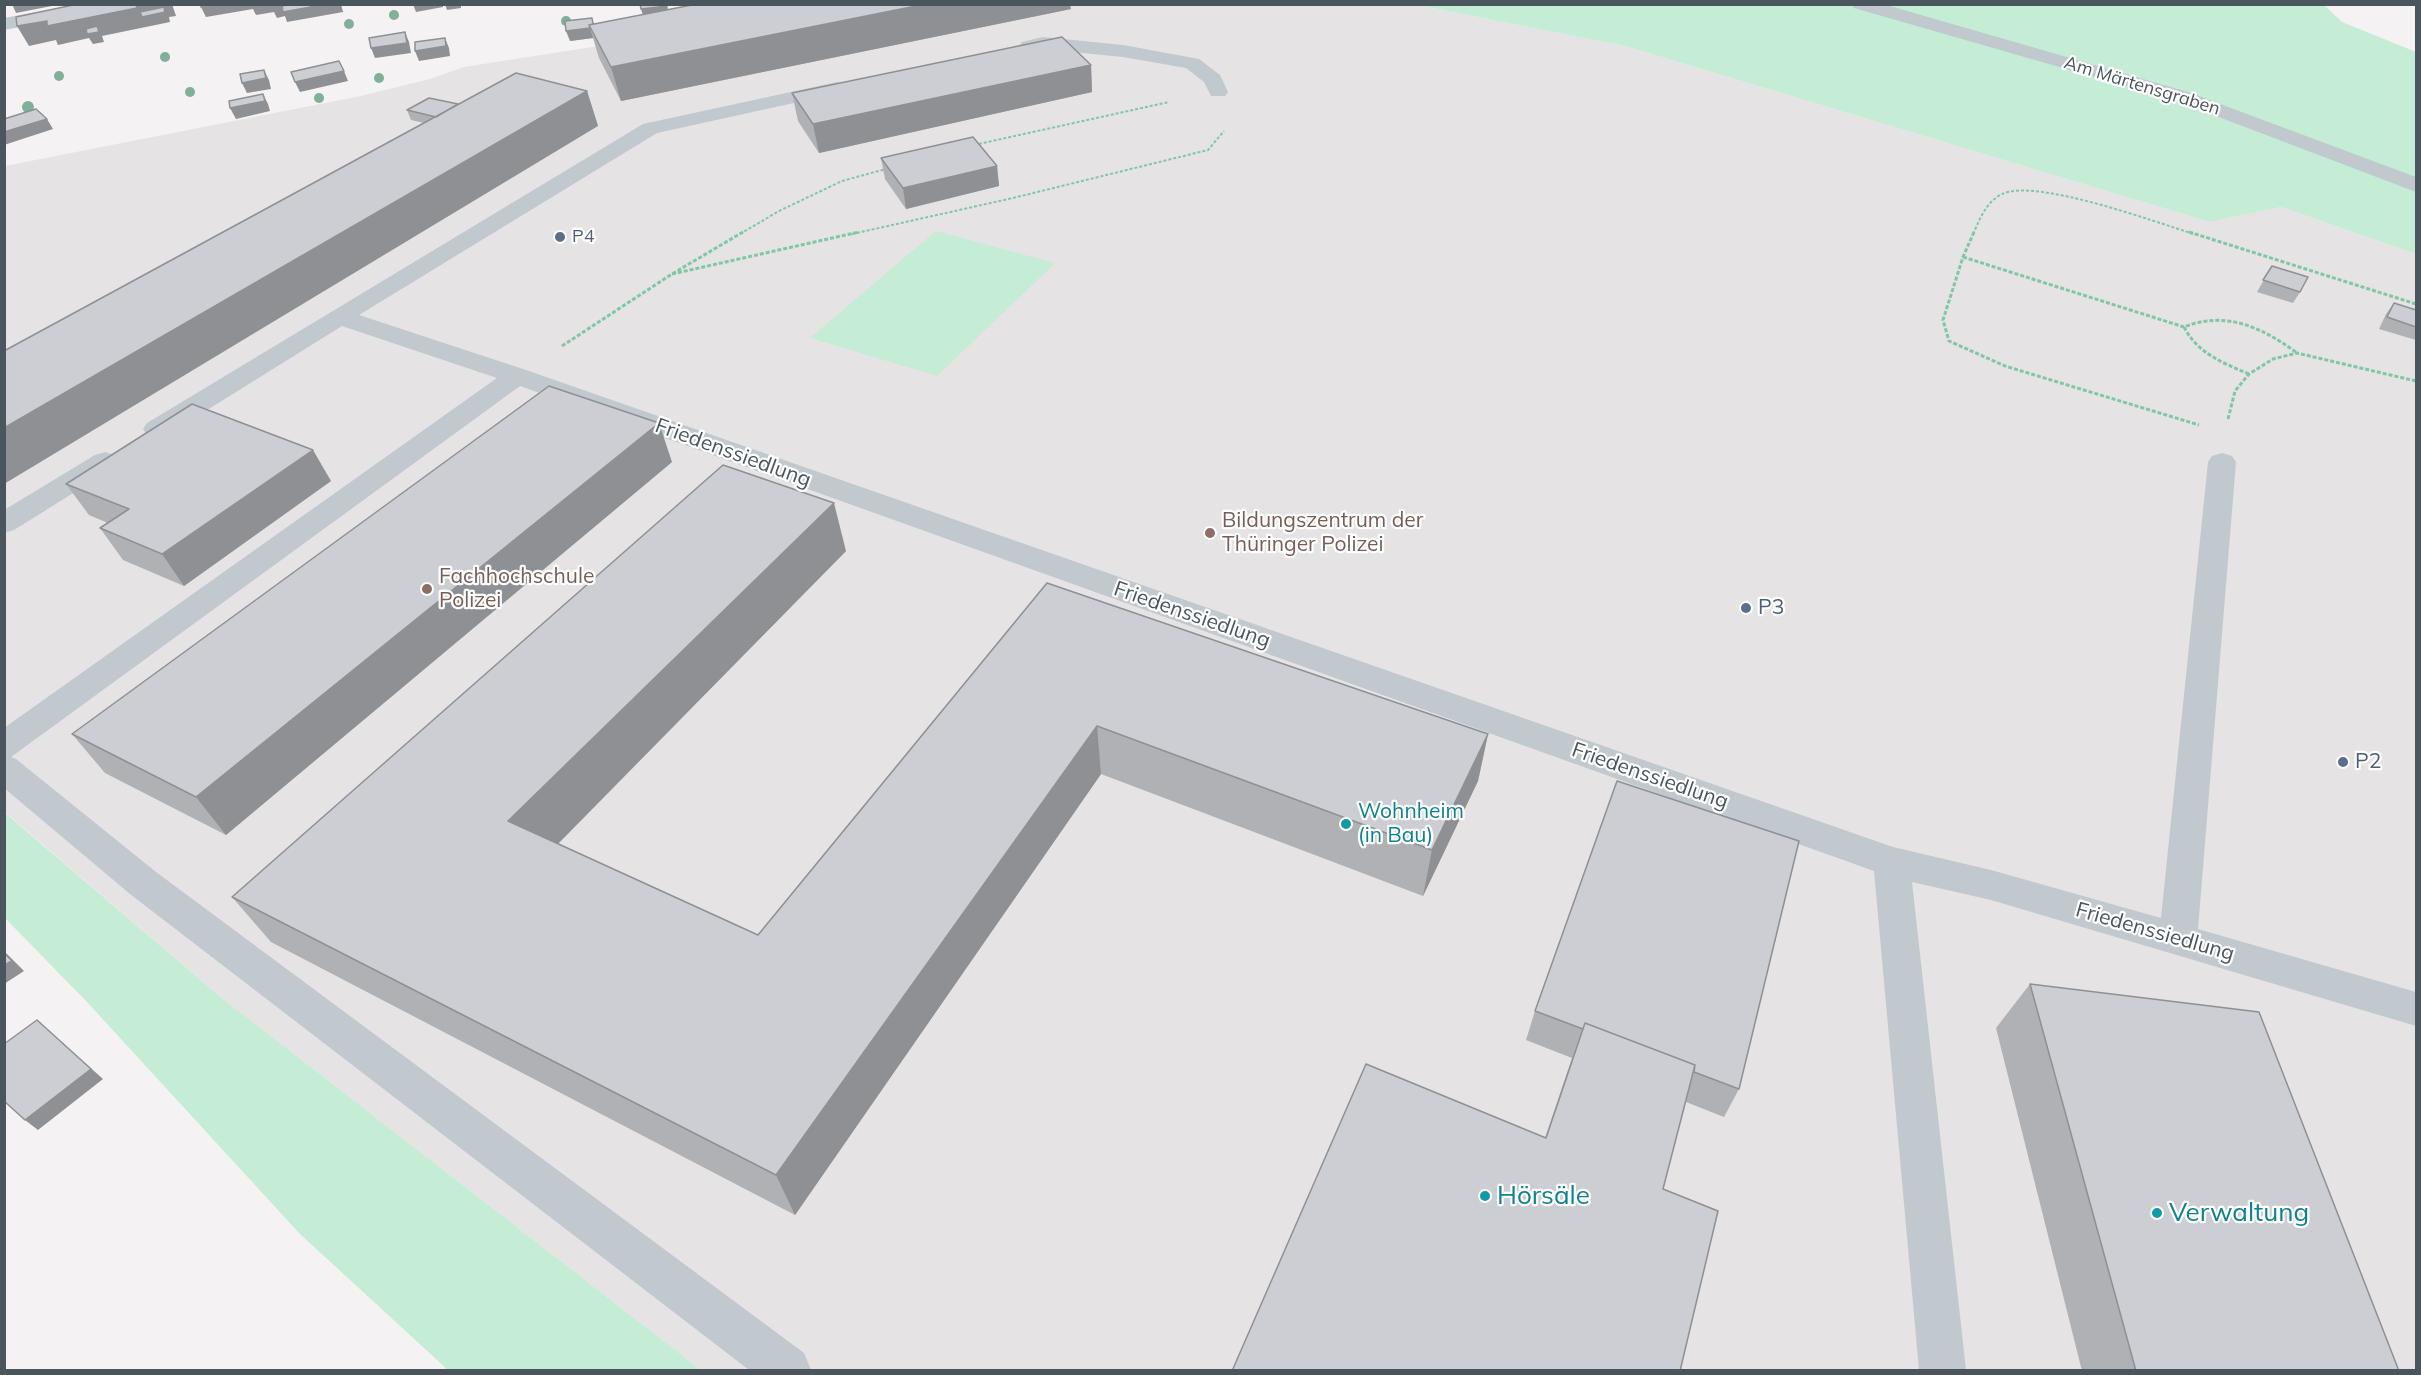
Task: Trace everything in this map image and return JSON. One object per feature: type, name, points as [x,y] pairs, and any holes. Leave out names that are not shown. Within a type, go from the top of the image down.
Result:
[{"type":"street","points":[[4,24],[112,4]]},
{"type":"street","name":"Am Märtensgraben","points":[[1861,4],[2181,96],[2416,185]]},
{"type":"street","points":[[1008,51],[1043,43],[1123,51],[1192,63],[1213,79],[1218,92]]},
{"type":"street","points":[[4,523],[650,128],[858,83]]},
{"type":"street","name":"Friedenssiedlung","points":[[339,317],[517,376],[1892,862],[1991,885],[2416,1009]]},
{"type":"street","points":[[4,746],[517,376]]},
{"type":"street","points":[[2178,938],[2224,447]]},
{"type":"street","points":[[4,768],[143,883],[787,1371]]},
{"type":"street","points":[[1892,862],[1941,1371]]},
{"type":"path","points":[[672,274],[1013,198],[1208,150],[1235,118],[1233,105],[1218,92],[1008,136],[964,148]]},
{"type":"path","points":[[517,376],[672,274],[779,211],[842,181],[886,169]]},
{"type":"path","points":[[2297,353],[2273,359],[2249,374],[2235,391],[2224,447],[2005,366],[1948,341],[1943,320],[1963,257],[1983,208],[2002,195],[2025,189],[2059,195],[2131,214],[2416,304]]},
{"type":"path","points":[[1963,257],[2184,327],[2199,319],[2232,321],[2276,336],[2297,353],[2416,381]]},
{"type":"path","points":[[2184,327],[2188,338],[2203,351],[2249,374]]},
{"type":"shaded area","name":"Bildungszentrum der Thüringer Polizei","points":[[828,5],[1417,5],[1625,46],[2210,222],[2281,207],[2416,254],[2416,1370],[701,1370],[218,995],[5,812],[5,166],[361,96],[430,79],[464,67],[599,46]]},
{"type":"green space","points":[[1417,5],[2324,5],[2342,22],[2416,52],[2416,254],[2281,207],[2210,222],[1625,46]]},
{"type":"green space","points":[[936,231],[1055,263],[937,376],[810,338]]},
{"type":"green space","points":[[4,812],[218,995],[701,1370],[448,1370],[300,1234],[87,1002],[5,918]]},
{"type":"building","points":[[78,4],[136,4],[137,8],[47,26],[47,21],[17,26],[16,17]]},
{"type":"building","points":[[310,4],[311,7],[283,12],[282,6]]},
{"type":"building","points":[[640,4],[666,4],[667,6],[641,9]]},
{"type":"building","points":[[697,4],[926,4],[611,67],[589,25]]},
{"type":"building","points":[[164,7],[165,12],[142,17],[140,12]]},
{"type":"building","points":[[592,18],[593,24],[589,25],[590,28],[566,31],[565,21]]},
{"type":"building","points":[[97,26],[99,32],[87,34],[86,29]]},
{"type":"building","points":[[405,32],[407,43],[371,48],[369,38]]},
{"type":"building","points":[[1062,37],[1091,65],[813,124],[792,93]]},
{"type":"building","points":[[445,38],[446,46],[415,51],[415,42]]},
{"type":"building","points":[[339,61],[344,71],[295,82],[291,72]]},
{"type":"building","points":[[264,70],[266,78],[242,83],[240,74]]},
{"type":"building","points":[[516,73],[587,91],[4,428],[4,351]]},
{"type":"building","points":[[263,94],[265,101],[230,108],[229,101]]},
{"type":"building","points":[[429,98],[458,104],[436,117],[407,110]]},
{"type":"building","points":[[36,109],[47,119],[4,132],[4,119]]},
{"type":"building","points":[[973,137],[997,166],[903,188],[881,158]]},
{"type":"building","points":[[2272,266],[2308,277],[2300,292],[2263,280]]},
{"type":"building","points":[[2394,303],[2416,310],[2416,327],[2387,317]]},
{"type":"building","points":[[549,386],[659,423],[196,797],[72,734]]},
{"type":"building","points":[[192,404],[313,450],[162,554],[100,528],[129,509],[66,484]]},
{"type":"building","name":"Wohnheim (in Bau)","points":[[723,465],[834,503],[508,821],[758,935],[1047,583],[1488,734],[1432,850],[1097,726],[776,1175],[232,897]]},
{"type":"building","points":[[1617,781],[1799,841],[1739,1089],[1694,1072],[1695,1065],[1585,1023],[1583,1029],[1535,1011]]},
{"type":"building","points":[[4,953],[12,961],[4,965]]},
{"type":"building","name":"Verwaltung","points":[[2030,984],[2259,1012],[2399,1371],[2136,1371]]},
{"type":"building","points":[[37,1020],[91,1069],[25,1120],[4,1101],[4,1044]]},
{"type":"building","name":"Hörsäle","points":[[1585,1023],[1695,1065],[1663,1189],[1718,1211],[1680,1371],[1232,1371],[1366,1064],[1546,1138]]},
{"type":"place","name":"P4","points":[[560,237]]},
{"type":"place","name":"Bildungszentrum der Thüringer Polizei","points":[[1210,533]]},
{"type":"place","name":"Fachhochschule Polizei","points":[[427,589]]},
{"type":"place","name":"P3","points":[[1746,608]]},
{"type":"place","name":"P2","points":[[2343,762]]},
{"type":"place","name":"Wohnheim (in Bau)","points":[[1346,824]]},
{"type":"place","name":"Hörsäle","points":[[1485,1196]]},
{"type":"place","name":"Verwaltung","points":[[2157,1213]]}]
